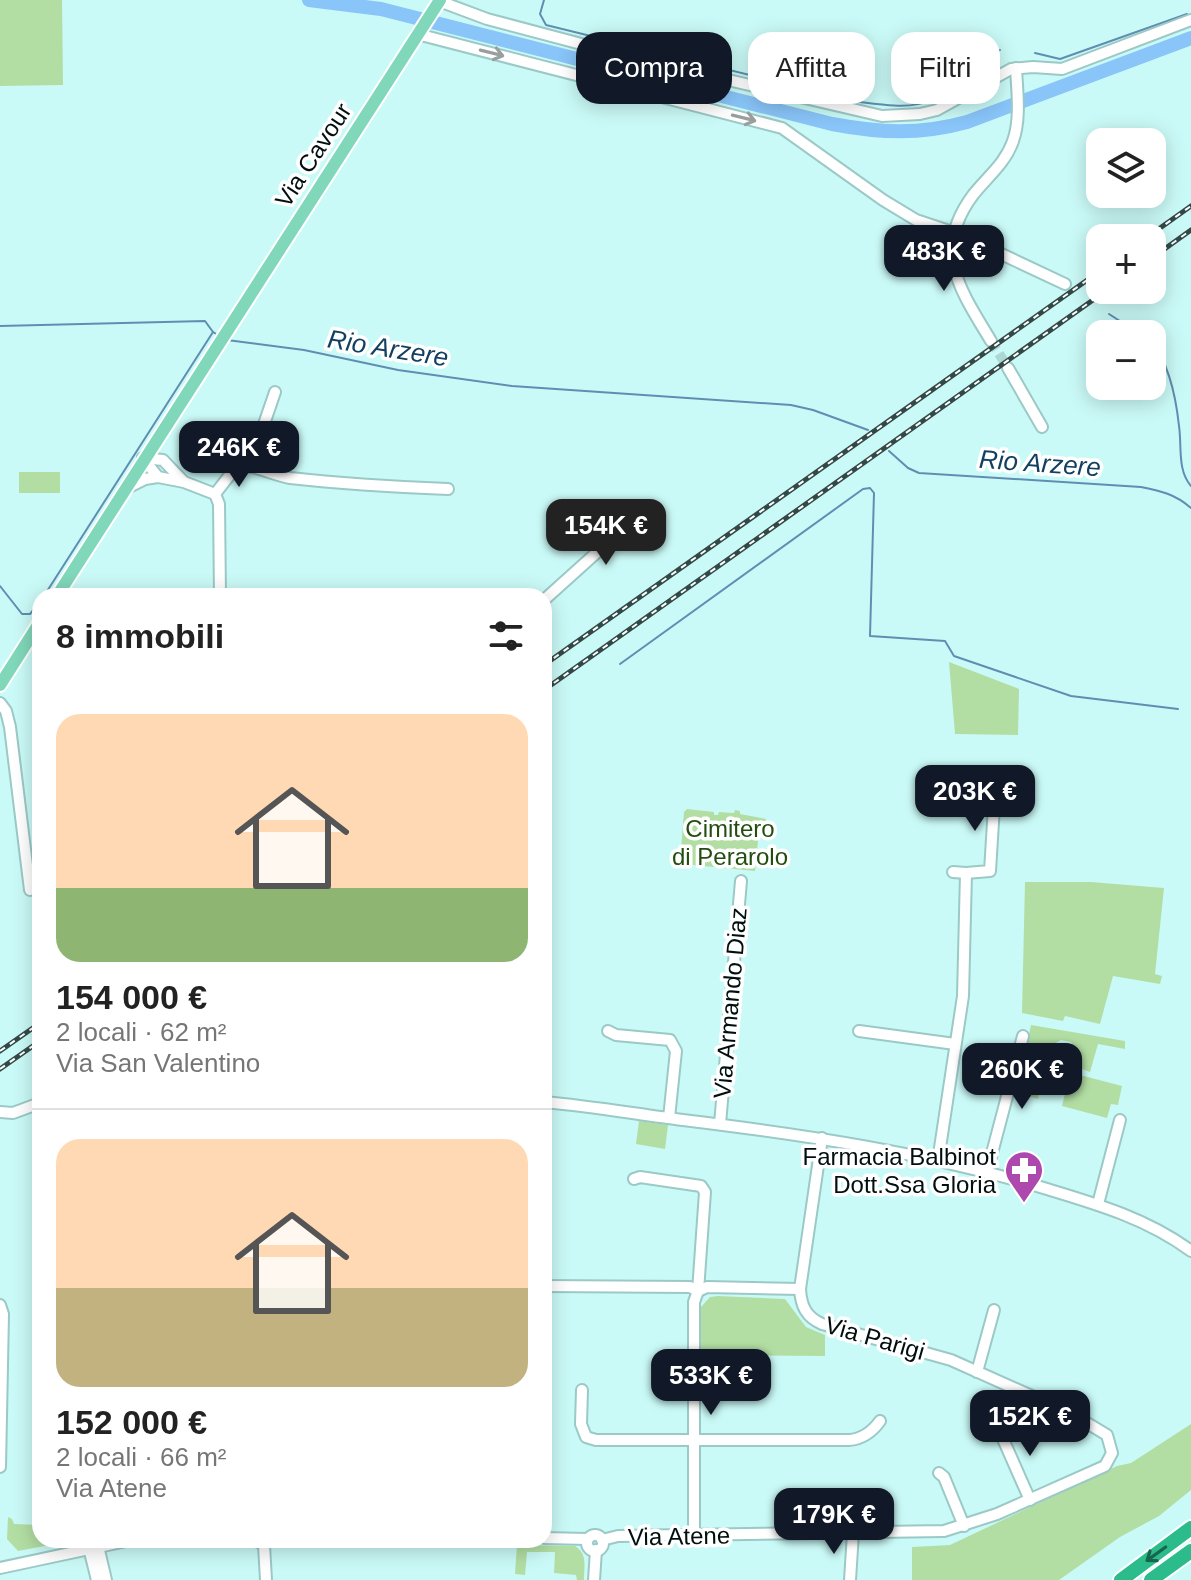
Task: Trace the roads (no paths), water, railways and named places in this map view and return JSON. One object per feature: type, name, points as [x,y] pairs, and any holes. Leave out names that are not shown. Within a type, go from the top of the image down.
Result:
[{"type":"highway","points":[[1121,1580],[1191,1528]]},
{"type":"highway","points":[[1151,1580],[1191,1551]]},
{"type":"main road","name":"Via Cavour","points":[[62,588],[438,3]]},
{"type":"main road","points":[[0,685],[32,635]]},
{"type":"street","points":[[438,3],[638,59],[882,116],[937,110],[998,74],[1016,68],[1062,69],[1191,20]]},
{"type":"street","points":[[418,32],[782,128],[893,206],[930,226],[955,234],[1065,284]]},
{"type":"street","points":[[991,341],[960,288],[952,255],[962,213],[1005,158],[1013,142],[1016,68]]},
{"type":"street","points":[[1008,368],[1042,427]]},
{"type":"street","points":[[246,465],[275,392]]},
{"type":"street","points":[[163,429],[160,450],[163,460],[184,482]]},
{"type":"street","points":[[143,458],[163,460]]},
{"type":"street","points":[[143,458],[158,477]]},
{"type":"street","points":[[215,494],[236,467],[246,465],[285,477],[351,485],[448,489]]},
{"type":"street","points":[[125,489],[145,479],[158,477],[184,482],[215,494],[219,504],[220,588]]},
{"type":"street","points":[[552,593],[645,509],[656,508]]},
{"type":"street","points":[[0,703],[6,711],[10,727],[30,890]]},
{"type":"street","points":[[953,872],[990,871],[994,806],[981,796]]},
{"type":"street","points":[[938,1161],[963,996],[966,873]]},
{"type":"street","name":"Via Armando Diaz","points":[[720,1124],[741,881]]},
{"type":"street","points":[[608,1031],[616,1035],[672,1041],[676,1051],[669,1118]]},
{"type":"street","points":[[859,1031],[955,1044]]},
{"type":"street","points":[[987,1172],[1023,1036]]},
{"type":"street","name":"Via Armando Diaz","points":[[552,1103],[822,1138],[987,1172],[1098,1204],[1157,1229],[1191,1251]]},
{"type":"street","points":[[0,1112],[13,1113],[32,1106]]},
{"type":"street","points":[[1098,1204],[1120,1120]]},
{"type":"street","points":[[698,1291],[707,1287],[800,1289],[822,1138]]},
{"type":"street","points":[[634,1179],[640,1177],[691,1184],[704,1189],[698,1291],[694,1302],[694,1535]]},
{"type":"street","points":[[552,1286],[690,1287],[698,1291]]},
{"type":"street","name":"Via Parigi","points":[[800,1289],[804,1310],[817,1322],[951,1360],[1072,1414],[1107,1435],[1112,1449]]},
{"type":"street","points":[[0,1305],[3,1314],[0,1467]]},
{"type":"street","points":[[977,1372],[994,1310]]},
{"type":"street","points":[[582,1390],[582,1429],[589,1438],[856,1440],[873,1430],[880,1421]]},
{"type":"street","points":[[999,1430],[1030,1500]]},
{"type":"street","name":"Via Atene","points":[[552,1538],[588,1539],[595,1535],[602,1540],[618,1536],[934,1532],[964,1526],[1105,1466],[1112,1449]]},
{"type":"street","points":[[939,1473],[944,1477],[964,1526]]},
{"type":"street","points":[[850,1580],[853,1533]]},
{"type":"street","name":"Via Atene","points":[[588,1539],[589,1547],[596,1550],[602,1547],[602,1540]]},
{"type":"street","points":[[0,1567],[89,1548]]},
{"type":"street","points":[[94,1548],[97,1580]]},
{"type":"street","points":[[94,1548],[106,1580]]},
{"type":"street","points":[[263,1548],[266,1580]]},
{"type":"street","points":[[594,1580],[596,1550]]},
{"type":"waterway","points":[[309,0],[381,9],[832,124],[883,131],[916,131],[967,122],[1191,38]]},
{"type":"waterway","points":[[544,0],[540,14],[546,25],[860,102],[905,106],[917,104]]},
{"type":"waterway","points":[[1035,53],[1060,59],[1187,14]]},
{"type":"waterway","points":[[1109,314],[1118,320]]},
{"type":"waterway","points":[[0,326],[205,321],[213,332]]},
{"type":"waterway","name":"Rio Arzere","points":[[49,588],[213,332],[218,335]]},
{"type":"waterway","name":"Rio Arzere","points":[[227,340],[512,386],[791,405],[868,430]]},
{"type":"waterway","points":[[1166,369],[1178,415],[1182,465],[1191,486]]},
{"type":"waterway","name":"Rio Arzere","points":[[889,451],[908,468],[919,473],[1141,487],[1168,494],[1191,508]]},
{"type":"waterway","points":[[620,664],[863,489],[870,488],[874,493],[870,636],[945,641],[954,656],[1071,696],[1178,709]]},
{"type":"waterway","name":"Rio Arzere","points":[[0,586],[22,614],[32,612]]},
{"type":"tunnel","points":[[991,341],[1008,368]]},
{"type":"railway","points":[[1166,224],[1191,206]]},
{"type":"railway","points":[[1166,248],[1191,230]]},
{"type":"railway","points":[[552,659],[1086,281]]},
{"type":"railway","points":[[552,684],[1087,304]]},
{"type":"railway","points":[[0,1051],[32,1029]]},
{"type":"railway","points":[[0,1069],[32,1047]]},
{"type":"place","name":"Farmacia Balbinot Dott.Ssa Gloria","points":[[1024,1204]]},
{"type":"park label","name":"Cimitero di Perarolo","points":[[730,842]]}]
